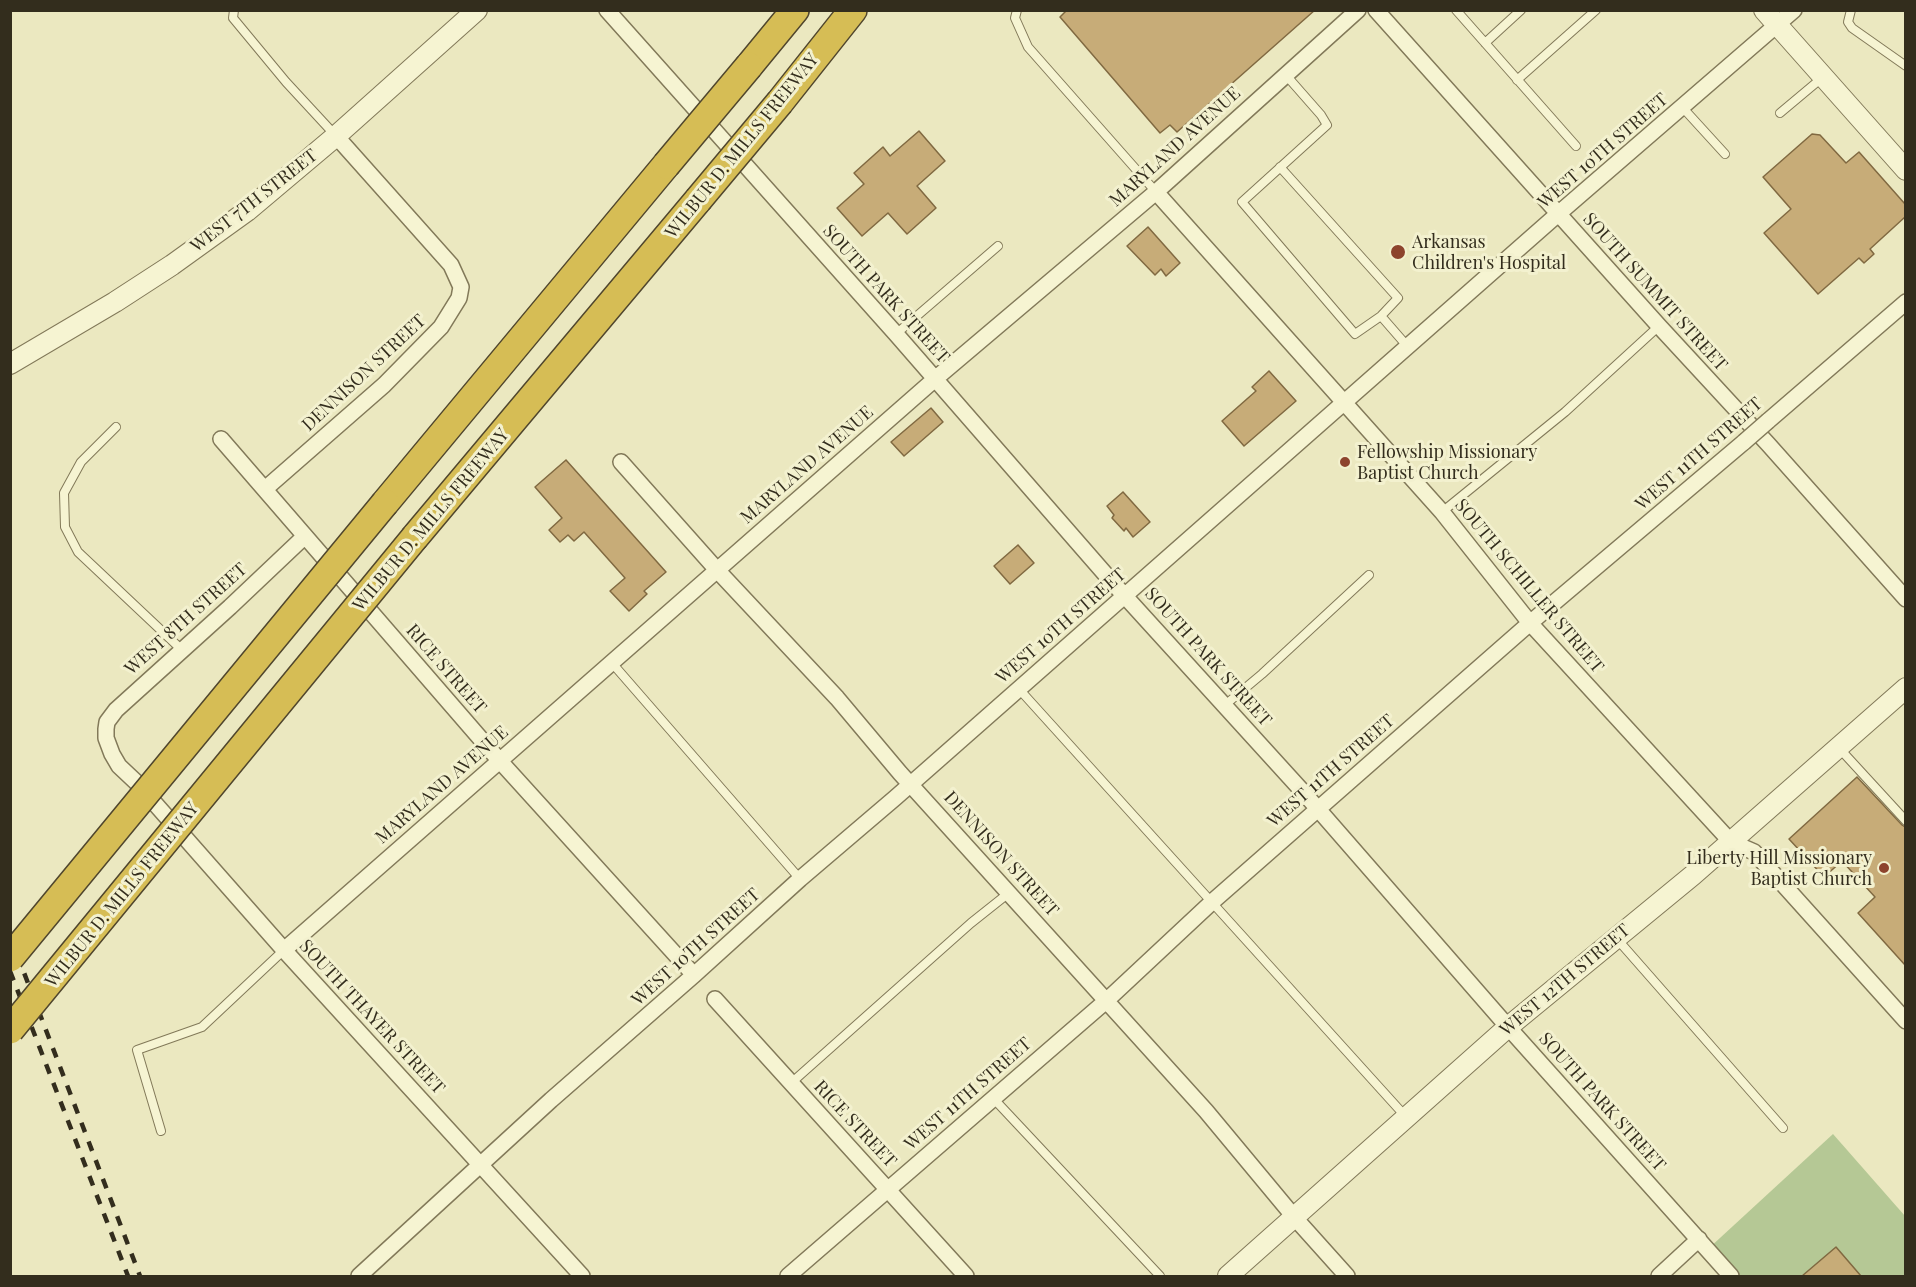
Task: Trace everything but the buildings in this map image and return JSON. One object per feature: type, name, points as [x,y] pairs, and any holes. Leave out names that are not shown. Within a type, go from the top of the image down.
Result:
[{"type":"highway","points":[[10,958],[795,10]]},
{"type":"highway","name":"WILBUR D. MILLS FREEWAY","points":[[10,1030],[850,15]]},
{"type":"highway","points":[[10,1036],[31,1006]]},
{"type":"street","name":"WEST 7TH STREET","points":[[10,364],[115,302],[247,211],[336,136],[477,10]]},
{"type":"street","name":"SOUTH PARK STREET","points":[[607,10],[1731,1276]]},
{"type":"street","name":"MARYLAND AVENUE","points":[[284,950],[935,379],[1156,192],[1358,10]]},
{"type":"street","name":"SOUTH SUMMIT STREET","points":[[1376,10],[1768,444],[1905,600]]},
{"type":"street","name":"WEST 10TH STREET","points":[[359,1276],[800,879],[911,785],[1558,214],[1683,108],[1770,18],[1794,10]]},
{"type":"street","points":[[1770,18],[1905,170]]},
{"type":"street","name":"DENNISON STREET","points":[[266,489],[384,385],[426,344],[454,308],[461,287],[451,265],[336,136]]},
{"type":"street","name":"SOUTH SCHILLER STREET","points":[[1156,192],[1442,512],[1530,623],[1731,842],[1754,852],[1905,1021]]},
{"type":"street","name":"WEST 11TH STREET","points":[[788,1276],[1106,1001],[1212,902],[1530,623],[1905,302]]},
{"type":"street","name":"RICE STREET","points":[[221,439],[499,760],[694,975]]},
{"type":"street","name":"DENNISON STREET","points":[[621,462],[717,570],[837,698],[911,785],[1206,1111],[1295,1218],[1347,1276]]},
{"type":"street","name":"WEST 8TH STREET","points":[[106,738],[107,722],[116,710],[305,536]]},
{"type":"street","name":"WEST 12TH STREET","points":[[1228,1276],[1508,1027],[1694,875],[1905,688]]},
{"type":"street","name":"SOUTH THAYER STREET","points":[[106,738],[119,766],[136,782],[284,950],[582,1276]]},
{"type":"street","name":"RICE STREET","points":[[715,999],[966,1276]]},
{"type":"street","points":[[1659,1276],[1699,1239]]},
{"type":"lane","points":[[234,10],[233,18],[286,82],[336,136]]},
{"type":"lane","points":[[1017,10],[1015,18],[1028,47],[1156,192]]},
{"type":"lane","points":[[1456,10],[1576,146]]},
{"type":"lane","points":[[1485,43],[1521,10]]},
{"type":"lane","points":[[1517,80],[1596,10]]},
{"type":"lane","points":[[1851,10],[1848,22],[1852,28],[1905,66]]},
{"type":"lane","points":[[1280,167],[1398,298],[1381,316],[1355,334],[1242,202],[1280,167],[1327,126],[1321,115],[1285,74]]},
{"type":"lane","points":[[1780,113],[1823,77]]},
{"type":"lane","points":[[1683,108],[1725,154]]},
{"type":"lane","points":[[896,334],[998,246]]},
{"type":"lane","points":[[1381,316],[1408,347]]},
{"type":"lane","points":[[1442,512],[1565,412],[1659,326]]},
{"type":"lane","points":[[116,427],[81,462],[64,494],[65,527],[78,552],[182,650]]},
{"type":"lane","points":[[1225,705],[1369,575]]},
{"type":"lane","points":[[612,663],[800,879]]},
{"type":"lane","points":[[1019,689],[1407,1118]]},
{"type":"lane","points":[[1838,747],[1905,821]]},
{"type":"lane","points":[[790,1084],[971,923],[1010,892]]},
{"type":"lane","points":[[1617,938],[1784,1128]]},
{"type":"lane","points":[[161,1131],[137,1050],[202,1027],[284,950]]},
{"type":"lane","points":[[993,1098],[1160,1276]]},
{"type":"path","points":[[1174,137],[1182,146]]},
{"type":"green space","points":[[1833,1134],[1905,1216],[1905,1276],[1731,1276],[1708,1249]]},
{"type":"railway","points":[[10,936],[140,1276]]},
{"type":"railway","points":[[10,971],[128,1276]]},
{"type":"place","name":"Arkansas Children's Hospital","points":[[1398,252]]},
{"type":"place","name":"Fellowship Missionary Baptist Church","points":[[1345,462]]},
{"type":"place","name":"Liberty Hill Missionary Baptist Church","points":[[1884,868]]}]
